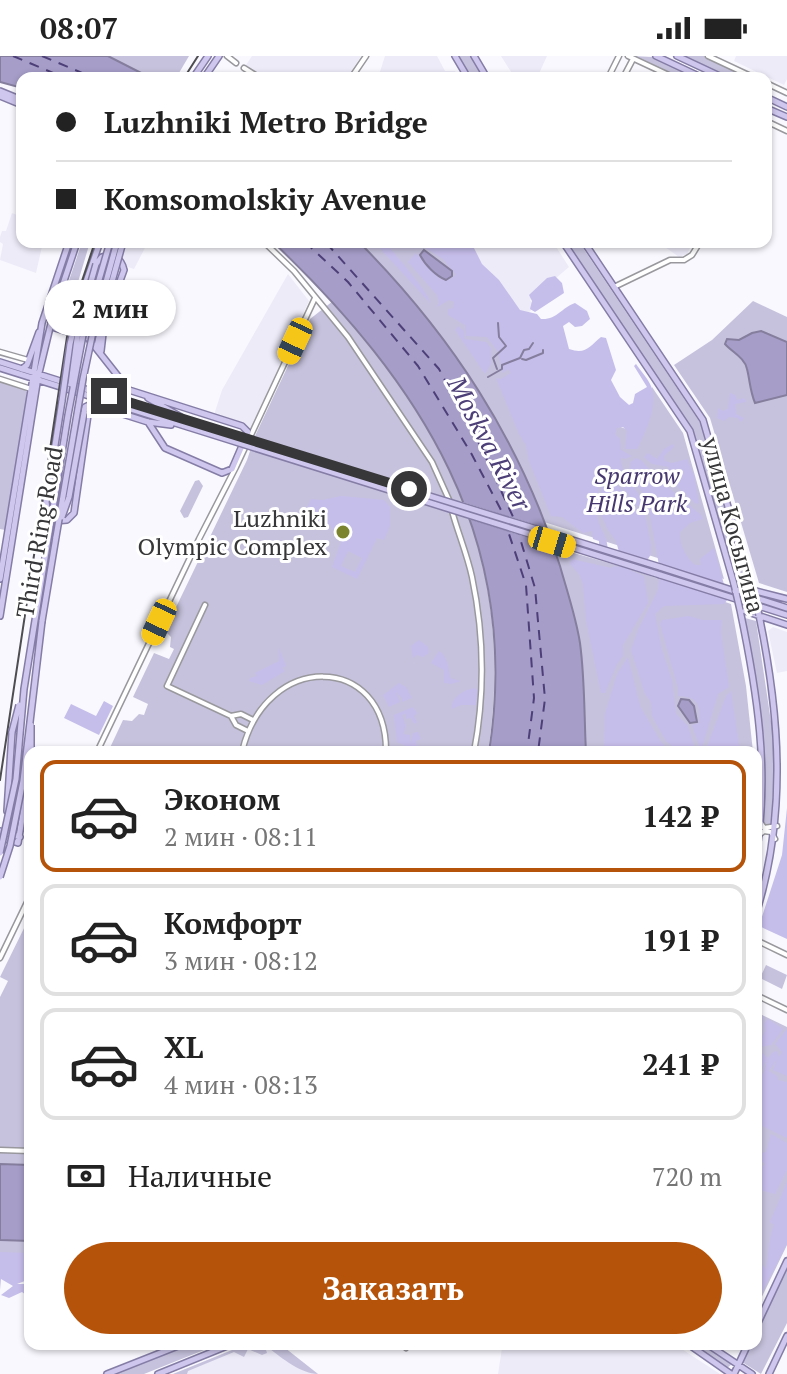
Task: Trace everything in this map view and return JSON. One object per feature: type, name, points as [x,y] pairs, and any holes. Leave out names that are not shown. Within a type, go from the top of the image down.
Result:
[{"type":"main road","points":[[656,56],[690,72]]},
{"type":"main road","points":[[677,56],[711,72]]},
{"type":"main road","points":[[0,579],[11,531],[36,376],[32,361],[67,248]]},
{"type":"main road","points":[[0,616],[31,389],[75,248]]},
{"type":"main road","points":[[98,248],[76,316],[46,502],[48,515],[55,521],[67,520],[74,513],[88,415],[93,408],[102,407]]},
{"type":"main road","name":"Third Ring Road","points":[[0,853],[16,779],[24,689],[68,415],[83,335],[108,248]]},
{"type":"main road","name":"Third Ring Road","points":[[26,746],[56,537],[83,379],[96,318],[118,248]]},
{"type":"main road","points":[[95,345],[119,248]]},
{"type":"main road","name":"улица Косыгина","points":[[567,248],[690,431],[735,591],[744,610],[761,746]]},
{"type":"main road","name":"улица Косыгина","points":[[588,248],[705,424],[752,589],[775,717],[779,777],[777,826],[762,895]]},
{"type":"main road","points":[[68,415],[79,324],[96,264],[102,257],[114,256],[122,263],[125,272],[104,325],[100,343],[102,355]]},
{"type":"main road","points":[[22,369],[32,361],[42,323]]},
{"type":"main road","points":[[51,323],[55,328],[82,334],[95,345],[125,387],[196,424]]},
{"type":"main road","points":[[41,335],[65,333],[95,345]]},
{"type":"main road","points":[[0,365],[787,608]]},
{"type":"main road","points":[[0,365],[22,369],[85,395],[787,615]]},
{"type":"main road","points":[[141,394],[245,427],[248,434],[232,469],[222,473],[165,448],[148,422]]},
{"type":"main road","points":[[85,395],[102,407]]},
{"type":"main road","points":[[56,537],[69,497],[88,405],[148,422],[186,427]]},
{"type":"main road","points":[[735,591],[752,589],[787,599]]},
{"type":"main road","points":[[735,591],[747,590],[758,614]]},
{"type":"main road","points":[[744,610],[787,625]]},
{"type":"main road","points":[[24,689],[12,732],[1,829],[19,840],[24,812]]},
{"type":"main road","points":[[29,711],[31,746]]},
{"type":"main road","name":"улица Косыгина","points":[[762,761],[762,800]]},
{"type":"main road","name":"Third Ring Road","points":[[0,877],[16,824],[24,769]]},
{"type":"main road","points":[[762,1314],[787,1261]]},
{"type":"main road","points":[[769,1374],[787,1336]]},
{"type":"main road","points":[[107,1374],[168,1350]]},
{"type":"main road","points":[[158,1374],[217,1350]]},
{"type":"main road","points":[[697,1350],[733,1374],[745,1350]]},
{"type":"main road","points":[[716,1350],[752,1374]]},
{"type":"street","points":[[227,56],[236,63]]},
{"type":"street","points":[[708,56],[742,72]]},
{"type":"street","points":[[722,63],[726,56]]},
{"type":"street","points":[[626,72],[631,57],[662,72]]},
{"type":"street","points":[[618,59],[625,61],[628,67]]},
{"type":"street","points":[[244,68],[250,72]]},
{"type":"street","points":[[270,248],[341,327],[432,462],[449,498],[472,576],[480,632],[481,700],[475,746]]},
{"type":"street","points":[[614,287],[670,260],[684,260],[696,248]]},
{"type":"street","points":[[100,746],[315,298]]},
{"type":"street","points":[[0,352],[32,361]]},
{"type":"street","points":[[0,379],[31,389]]},
{"type":"street","points":[[245,427],[253,431]]},
{"type":"street","points":[[0,533],[11,531]]},
{"type":"street","points":[[0,533],[8,541]]},
{"type":"street","points":[[0,570],[4,561]]},
{"type":"street","points":[[205,605],[167,686],[231,716],[242,714],[253,720]]},
{"type":"street","points":[[244,746],[253,720],[266,702],[283,687],[311,677],[332,678],[349,684],[370,701],[383,724],[385,746]]},
{"type":"street","points":[[231,716],[236,725],[248,731]]},
{"type":"street","points":[[762,825],[764,828],[777,826]]},
{"type":"street","points":[[762,833],[771,832],[775,839]]},
{"type":"street","points":[[0,958],[24,908]]},
{"type":"street","points":[[762,943],[787,955]]},
{"type":"street","points":[[762,998],[787,1010]]},
{"type":"street","points":[[0,1150],[24,1151]]},
{"type":"shaded area","points":[[252,56],[361,56],[351,72],[256,72],[246,65]]},
{"type":"shaded area","points":[[385,56],[437,56],[445,71],[456,72],[380,72]]},
{"type":"shaded area","points":[[501,56],[547,56],[540,72],[511,72]]},
{"type":"shaded area","points":[[736,56],[787,56],[787,79],[784,85],[772,79],[772,72],[757,72],[734,61]]},
{"type":"shaded area","points":[[12,213],[16,215],[16,248],[42,248],[36,273],[0,260],[3,244],[0,237],[2,231],[6,231]]},
{"type":"shaded area","points":[[124,248],[145,248],[134,269],[125,266],[121,259]]},
{"type":"shaded area","points":[[380,248],[390,248],[418,282],[430,303]]},
{"type":"shaded area","points":[[426,248],[474,248],[482,264],[499,280],[520,310],[537,314],[541,319],[551,318],[575,303],[587,311],[590,319],[582,326],[575,327],[569,322],[563,326],[569,349],[584,350],[601,337],[606,338],[616,370],[611,380],[620,397],[629,405],[633,403],[635,394],[647,387],[634,366],[636,364],[651,386],[652,410],[637,449],[625,449],[627,431],[623,427],[617,428],[615,434],[620,439],[621,450],[632,456],[621,458],[622,466],[646,511],[636,505],[609,469],[603,471],[597,516],[607,543],[607,552],[596,551],[599,541],[593,539],[592,531],[583,533],[562,517],[551,516],[529,461],[526,445],[496,378],[501,379],[511,373],[508,369],[503,373],[498,352],[487,337],[466,336],[465,325],[448,315],[448,309],[453,308],[454,302],[449,300],[437,307],[437,295],[408,262],[416,253],[439,278],[446,281],[456,275],[443,259]]},
{"type":"shaded area","points":[[473,248],[557,248],[569,267],[530,300],[535,307],[522,318],[480,264]]},
{"type":"shaded area","points":[[666,248],[690,248],[687,254],[679,257]]},
{"type":"shaded area","points":[[288,274],[309,301],[251,428],[214,415],[222,390]]},
{"type":"shaded area","points":[[555,276],[562,283],[564,293],[535,312],[530,309],[532,301],[529,295],[547,278]]},
{"type":"shaded area","points":[[458,326],[464,331],[465,339],[486,342],[491,348],[491,364],[485,374],[455,330]]},
{"type":"shaded area","points":[[730,393],[737,400],[744,398],[746,402],[735,404],[736,414],[744,418],[741,422],[738,418],[729,417],[724,421],[717,418],[718,408],[723,411],[728,409]]},
{"type":"shaded area","points":[[673,444],[674,447],[664,456],[665,461],[672,463],[687,459],[694,475],[699,504],[668,478],[669,467],[652,464],[644,457],[648,453],[657,459],[664,449]]},
{"type":"shaded area","points":[[636,458],[641,460],[701,515],[703,519],[690,523],[680,532],[682,546],[695,565],[701,565],[700,559],[714,548],[728,599],[724,604],[664,606],[655,614],[672,680],[676,714],[688,726],[694,746],[672,746],[666,741],[652,716],[651,702],[645,694],[631,650],[658,590],[660,571],[649,510],[643,493],[629,475],[631,462]]},
{"type":"shaded area","points":[[607,472],[645,515],[651,554],[647,561],[632,557],[630,570],[644,576],[648,603],[623,645],[623,656],[605,693],[601,693],[586,620],[583,584],[570,564],[572,559],[611,568],[619,567],[622,563],[616,541],[598,508]]},
{"type":"shaded area","points":[[341,496],[384,500],[390,507],[390,526],[384,540],[377,538],[357,579],[332,567],[341,542],[331,527],[318,520],[306,522],[302,518],[311,499]],"holes":[[[348,551],[362,558],[355,572],[341,566]]]},
{"type":"shaded area","points":[[689,616],[722,620],[729,687],[718,694],[702,746],[699,746],[692,725],[699,723],[699,706],[690,698],[678,696],[660,624],[662,620]]},
{"type":"shaded area","points":[[773,627],[787,632],[787,671],[777,673],[768,631]]},
{"type":"shaded area","points":[[419,640],[428,647],[429,653],[413,658],[411,646]]},
{"type":"shaded area","points":[[279,648],[285,671],[262,685],[249,681],[257,676],[255,673],[279,661]]},
{"type":"shaded area","points":[[439,651],[446,659],[450,678],[461,681],[444,683],[444,670],[431,663]]},
{"type":"shaded area","points":[[628,657],[640,706],[665,746],[604,746],[605,714],[617,674]]},
{"type":"shaded area","points":[[399,683],[406,687],[412,698],[402,702],[396,692],[400,702],[389,707],[383,695]]},
{"type":"shaded area","points":[[474,688],[478,690],[476,705],[461,705],[452,709],[458,695]]},
{"type":"shaded area","points":[[731,691],[739,746],[707,746],[726,696]]},
{"type":"shaded area","points":[[104,701],[113,706],[99,735],[64,718],[71,704],[96,716]]},
{"type":"shaded area","points":[[413,707],[417,722],[414,724],[411,718],[406,719],[406,714],[402,715],[406,726],[403,734],[410,735],[410,744],[413,733],[418,732],[421,739],[416,741],[417,746],[397,742],[394,715]]},
{"type":"shaded area","points":[[787,808],[787,939],[762,927],[762,917],[782,855]]},
{"type":"shaded area","points":[[768,1019],[783,1029],[771,1045],[762,1047],[764,1023]]},
{"type":"shaded area","points":[[787,1029],[787,1076],[773,1070],[777,1059],[769,1071],[778,1080],[787,1082],[787,1138],[762,1126],[762,1073],[771,1054],[777,1051],[779,1057],[782,1052],[775,1044]]},
{"type":"shaded area","points":[[762,1053],[768,1058],[762,1069]]},
{"type":"shaded area","points":[[771,1134],[787,1143],[787,1170],[775,1194],[762,1191],[762,1166],[765,1164],[762,1153],[766,1152]]},
{"type":"shaded area","points":[[787,1182],[787,1244],[762,1292],[762,1265],[767,1269],[774,1225],[770,1222]]},
{"type":"shaded area","points":[[0,1252],[24,1253],[24,1281],[17,1284],[24,1284],[24,1294],[9,1298],[1,1295],[13,1286],[1,1279],[0,1290]]},
{"type":"shaded area","points":[[232,1350],[288,1350],[318,1374],[173,1374]]},
{"type":"shaded area","points":[[502,1350],[683,1350],[720,1374],[498,1374]]},
{"type":"green space","points":[[108,56],[189,56],[180,72],[139,72]]},
{"type":"green space","points":[[459,56],[472,56],[481,72],[468,72]]},
{"type":"green space","points":[[633,56],[652,57],[684,72],[666,72]]},
{"type":"green space","points":[[684,56],[704,56],[738,72],[719,72]]},
{"type":"green space","points":[[80,248],[88,248],[66,322],[59,321],[59,310]]},
{"type":"green space","name":"Sparrow Hills Park","points":[[365,248],[473,248],[480,264],[615,425],[629,430],[639,423],[652,387],[683,433],[724,579],[544,522],[528,483],[489,408],[442,338]]},
{"type":"green space","points":[[570,248],[583,248],[701,424],[746,581],[734,578],[691,427]]},
{"type":"green space","name":"Luzhniki Olympic Complex","points":[[333,301],[375,351],[411,402],[441,455],[465,508],[482,565],[492,624],[494,686],[489,746],[111,746],[123,720],[132,721],[139,714],[144,715],[148,704],[133,697],[154,653],[169,659],[174,649],[170,647],[171,637],[165,631],[167,626],[247,460],[255,436],[310,319]]},
{"type":"green space","points":[[753,301],[787,317],[787,592],[759,583],[710,418],[674,365],[712,340]]},
{"type":"green space","points":[[0,380],[27,392],[8,527],[5,530],[0,529]]},
{"type":"green space","points":[[199,480],[203,486],[188,517],[184,518],[180,511],[195,481]]},
{"type":"green space","name":"Sparrow Hills Park","points":[[553,547],[633,570],[731,604],[746,686],[752,746],[586,746],[580,642]]},
{"type":"green space","points":[[745,618],[756,621],[774,742],[773,826],[763,827],[763,743]]},
{"type":"green space","points":[[24,928],[24,1165],[0,1164],[0,997],[8,981],[0,977]]},
{"type":"green space","points":[[766,965],[787,975],[782,989],[762,979]]},
{"type":"green space","points":[[762,1015],[787,1027],[787,1245],[762,1297]]},
{"type":"green space","points":[[0,1240],[24,1241],[24,1279],[0,1279]]},
{"type":"green space","points":[[787,1267],[787,1323],[761,1374],[742,1362],[748,1350],[762,1350],[762,1320]]},
{"type":"green space","points":[[176,1350],[204,1350],[144,1374],[116,1374]]},
{"type":"green space","points":[[232,1350],[248,1350],[244,1357],[234,1352],[187,1374],[173,1374]]},
{"type":"green space","points":[[250,1350],[266,1350],[267,1353],[262,1355]]},
{"type":"green space","points":[[272,1350],[288,1350],[318,1374],[305,1371]]},
{"type":"green space","points":[[700,1350],[712,1350],[732,1364],[727,1368]]},
{"type":"water","points":[[0,56],[108,56],[139,72],[16,72],[16,86],[0,82]]},
{"type":"water","name":"Moskva River","points":[[279,248],[365,248],[453,353],[503,433],[544,520],[574,614],[584,684],[586,746],[490,746],[496,674],[490,602],[474,534],[449,469],[415,408],[374,351],[326,295]]},
{"type":"water","points":[[424,250],[452,271],[452,276],[446,280],[431,270],[420,255]]},
{"type":"water","points":[[761,331],[787,342],[787,395],[755,403],[746,365],[725,344],[727,339],[739,340]]},
{"type":"water","points":[[681,699],[689,700],[694,706],[697,722],[690,723],[678,706]]},
{"type":"water","points":[[0,1164],[24,1165],[24,1241],[0,1240]]},
{"type":"pier","points":[[459,501],[552,530],[558,547],[466,518]]},
{"type":"waterway","points":[[497,369],[493,358],[506,346],[499,337],[498,323]]},
{"type":"waterway","points":[[488,377],[502,369],[502,365],[520,358],[533,343]]},
{"type":"waterway","points":[[522,359],[543,353],[543,350]]},
{"type":"ferry route","points":[[13,56],[51,72]]},
{"type":"ferry route","points":[[42,56],[80,72]]},
{"type":"ferry route","points":[[311,248],[348,282],[418,366],[471,453],[501,510],[526,585],[534,698],[528,746]]},
{"type":"ferry route","points":[[331,248],[439,369],[481,447],[514,519]]},
{"type":"ferry route","points":[[516,525],[535,588],[545,699],[539,746]]},
{"type":"railway","points":[[188,72],[198,56]]},
{"type":"railway","points":[[0,780],[67,337],[93,248]]},
{"type":"place","name":"Luzhniki Olympic Complex","points":[[343,532]]},
{"type":"route","points":[[109,396],[409,489]]}]
